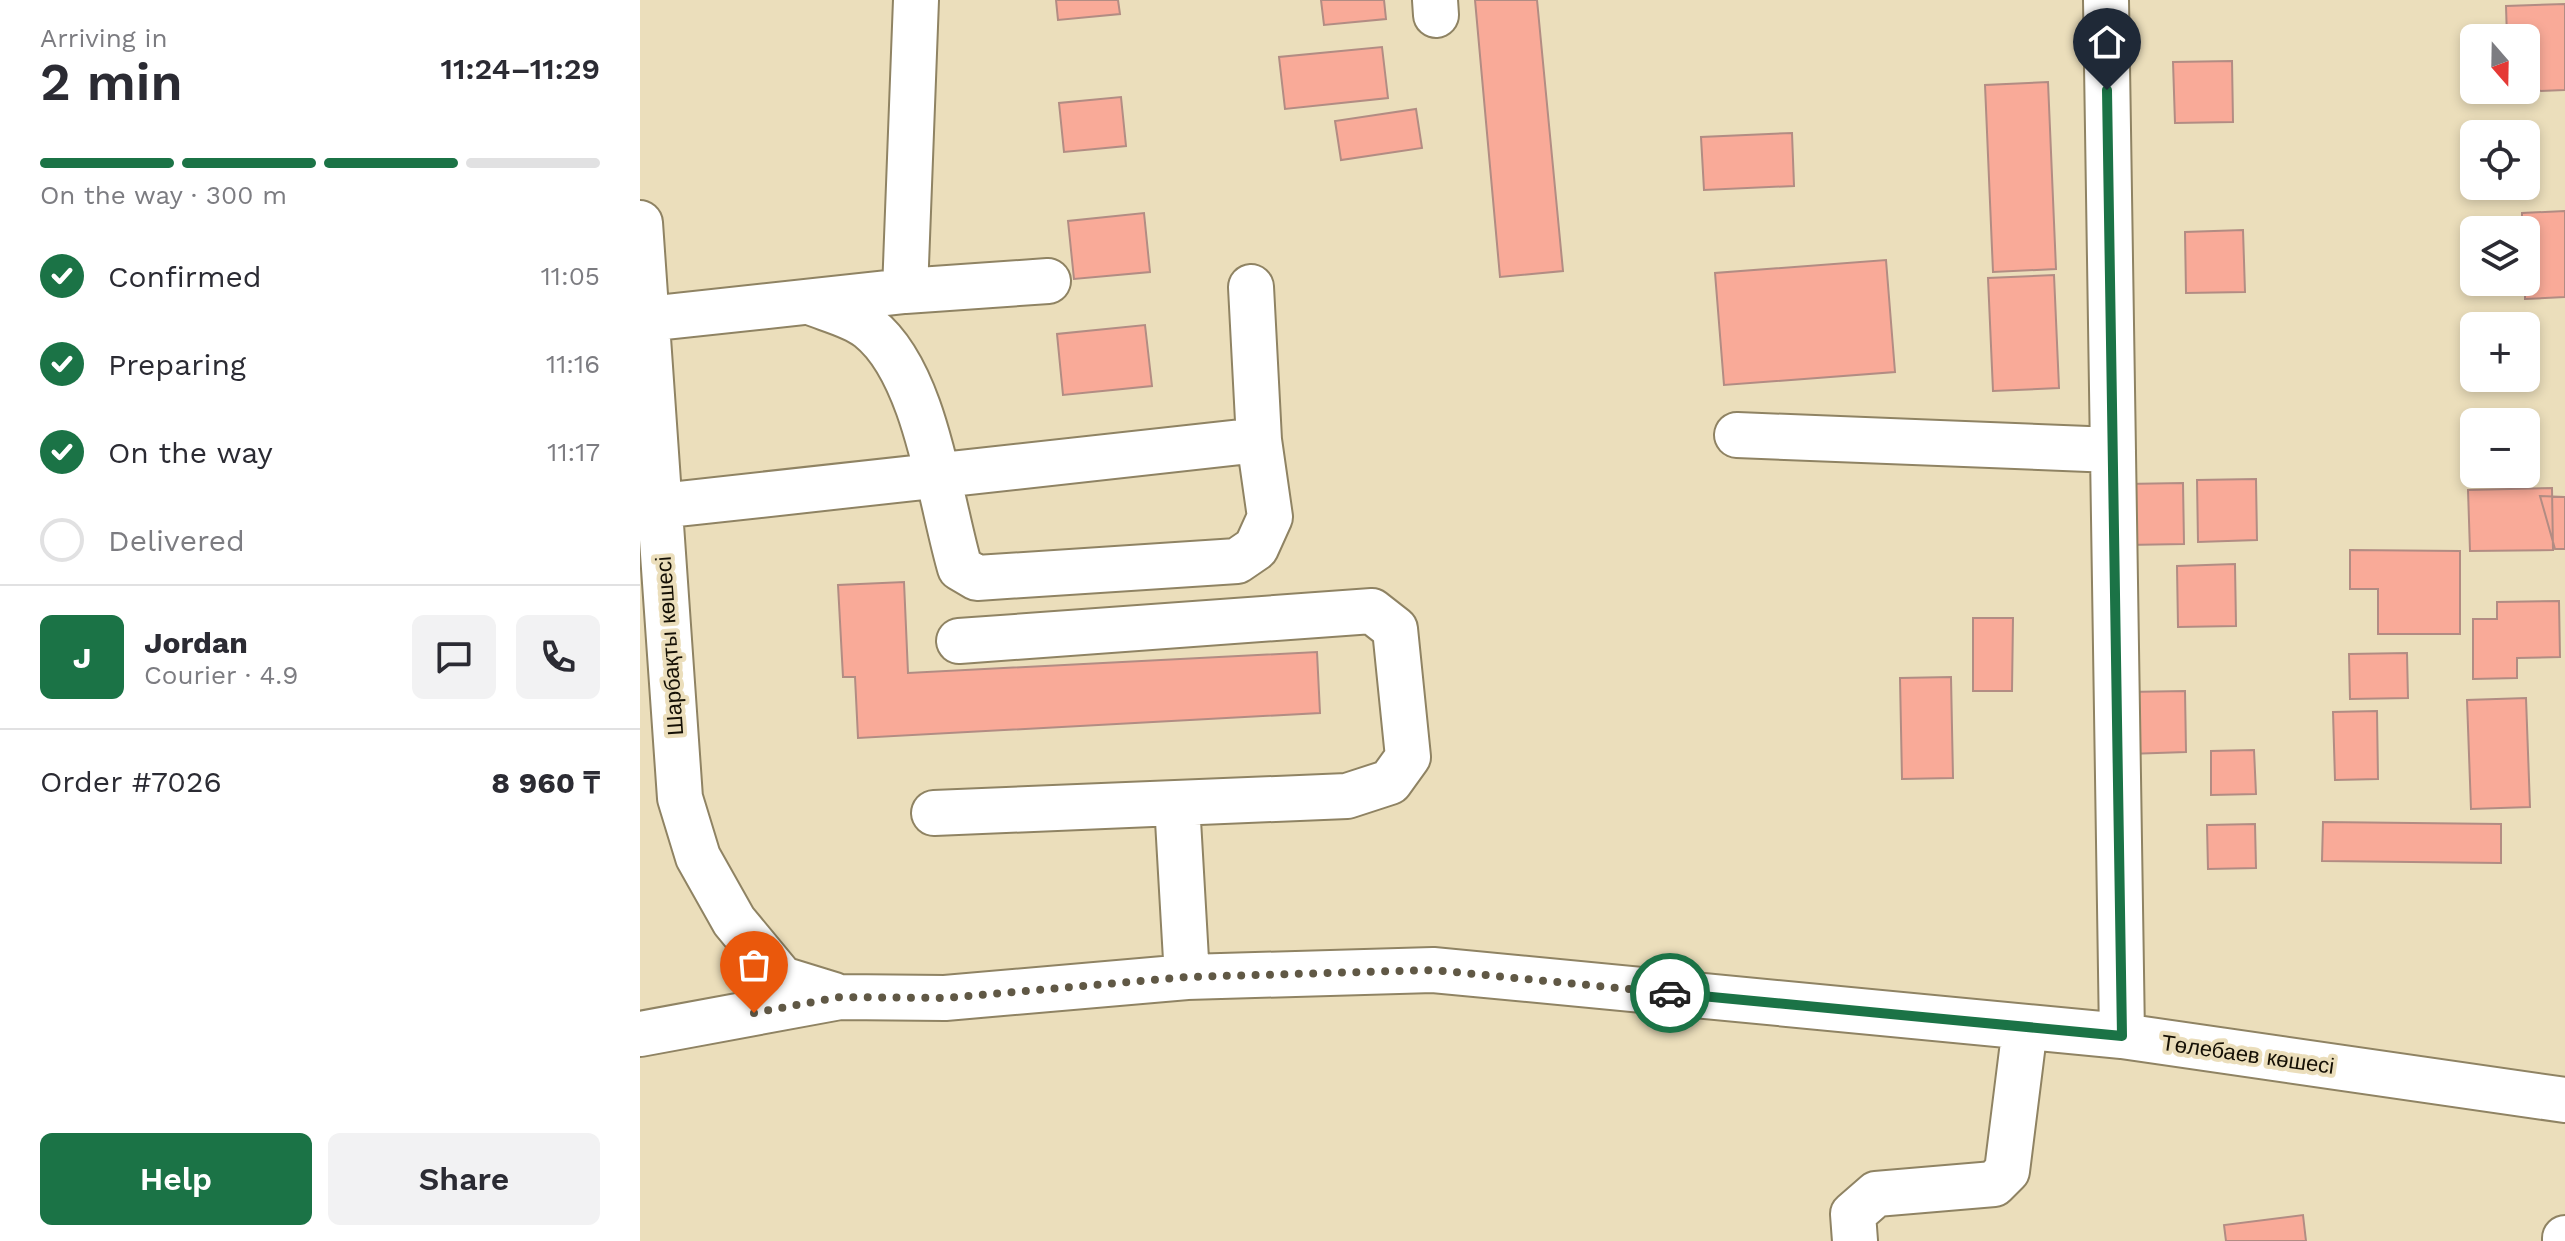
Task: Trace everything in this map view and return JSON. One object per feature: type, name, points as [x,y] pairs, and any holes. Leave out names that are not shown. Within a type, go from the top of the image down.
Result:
[{"type":"street","points":[[905,291],[916,0]]},
{"type":"street","points":[[2106,0],[2122,1036]]},
{"type":"street","name":"Шарбақты көшесі","points":[[640,223],[680,798],[698,857],[734,921],[782,979],[840,997]]},
{"type":"street","points":[[647,319],[905,291],[1048,281]]},
{"type":"street","points":[[812,303],[868,327],[897,360],[917,407],[960,568],[977,578],[1237,561],[1256,548],[1270,517],[1259,440],[1251,287]]},
{"type":"street","points":[[1737,435],[2113,450]]},
{"type":"street","points":[[660,506],[1259,440]]},
{"type":"street","points":[[934,813],[1347,796],[1390,782],[1408,757],[1395,629],[1372,611],[959,641]]},
{"type":"street","points":[[1177,803],[1187,977]]},
{"type":"street","name":"Төлебаев көшесі","points":[[640,1034],[840,997],[945,998],[1187,977],[1433,970],[2122,1036],[2565,1100]]},
{"type":"street","points":[[1855,1241],[1853,1214],[1876,1194],[1994,1184],[2007,1171],[2025,1027]]},
{"type":"building","points":[[1056,0],[1118,0],[1120,14],[1058,20]]},
{"type":"building","points":[[1321,0],[1384,0],[1386,19],[1324,25]]},
{"type":"building","points":[[1475,0],[1537,0],[1563,271],[1500,277]]},
{"type":"building","points":[[2565,4],[2565,90],[2540,91],[2540,24],[2507,24],[2506,6]]},
{"type":"building","points":[[1382,47],[1388,98],[1285,109],[1279,57]]},
{"type":"building","points":[[2232,61],[2233,122],[2175,123],[2173,62]]},
{"type":"building","points":[[2048,82],[2056,269],[1993,272],[1985,85]]},
{"type":"building","points":[[1121,97],[1126,146],[1064,152],[1059,103]]},
{"type":"building","points":[[1416,109],[1422,148],[1341,160],[1335,121]]},
{"type":"building","points":[[1792,133],[1794,186],[1704,190],[1701,137]]},
{"type":"building","points":[[2565,211],[2565,297],[2525,299],[2525,296],[2540,296],[2540,216],[2522,216],[2522,213]]},
{"type":"building","points":[[1144,213],[1150,272],[1074,279],[1068,221]]},
{"type":"building","points":[[2243,230],[2245,292],[2186,293],[2185,232]]},
{"type":"building","points":[[1886,260],[1895,372],[1724,385],[1715,273]]},
{"type":"building","points":[[2054,275],[2059,388],[1993,391],[1988,278]]},
{"type":"building","points":[[1145,325],[1152,386],[1063,395],[1057,334]]},
{"type":"building","points":[[2256,479],[2257,540],[2198,542],[2197,480]]},
{"type":"building","points":[[2183,483],[2184,544],[2126,545],[2125,484]]},
{"type":"building","points":[[2552,488],[2553,550],[2470,551],[2468,490]]},
{"type":"building","points":[[2540,496],[2565,497],[2565,549],[2555,549]]},
{"type":"building","points":[[2350,550],[2460,551],[2460,634],[2378,634],[2378,589],[2350,589]]},
{"type":"building","points":[[2235,564],[2236,626],[2178,627],[2177,566]]},
{"type":"building","points":[[904,582],[908,673],[1317,652],[1320,713],[858,738],[855,677],[843,677],[838,585]]},
{"type":"building","points":[[2559,601],[2560,657],[2517,658],[2517,678],[2473,679],[2473,619],[2497,619],[2497,602]]},
{"type":"building","points":[[1973,618],[2013,618],[2012,691],[1973,691]]},
{"type":"building","points":[[2407,653],[2408,698],[2350,699],[2349,654]]},
{"type":"building","points":[[1951,677],[1953,778],[1902,779],[1900,678]]},
{"type":"building","points":[[2185,691],[2186,752],[2128,754],[2127,692]]},
{"type":"building","points":[[2526,698],[2530,807],[2471,809],[2467,700]]},
{"type":"building","points":[[2377,711],[2378,779],[2335,780],[2333,712]]},
{"type":"building","points":[[2254,750],[2256,794],[2211,795],[2211,751]]},
{"type":"building","points":[[2323,822],[2501,824],[2501,863],[2322,861]]},
{"type":"building","points":[[2255,824],[2256,868],[2208,869],[2207,825]]},
{"type":"building","points":[[2303,1215],[2306,1241],[2226,1241],[2224,1225]]},
{"type":"way so far","points":[[754,1013],[840,997],[945,998],[1187,977],[1433,970],[1670,993]]},
{"type":"route","points":[[1670,993],[2122,1036],[2107,90]]}]
